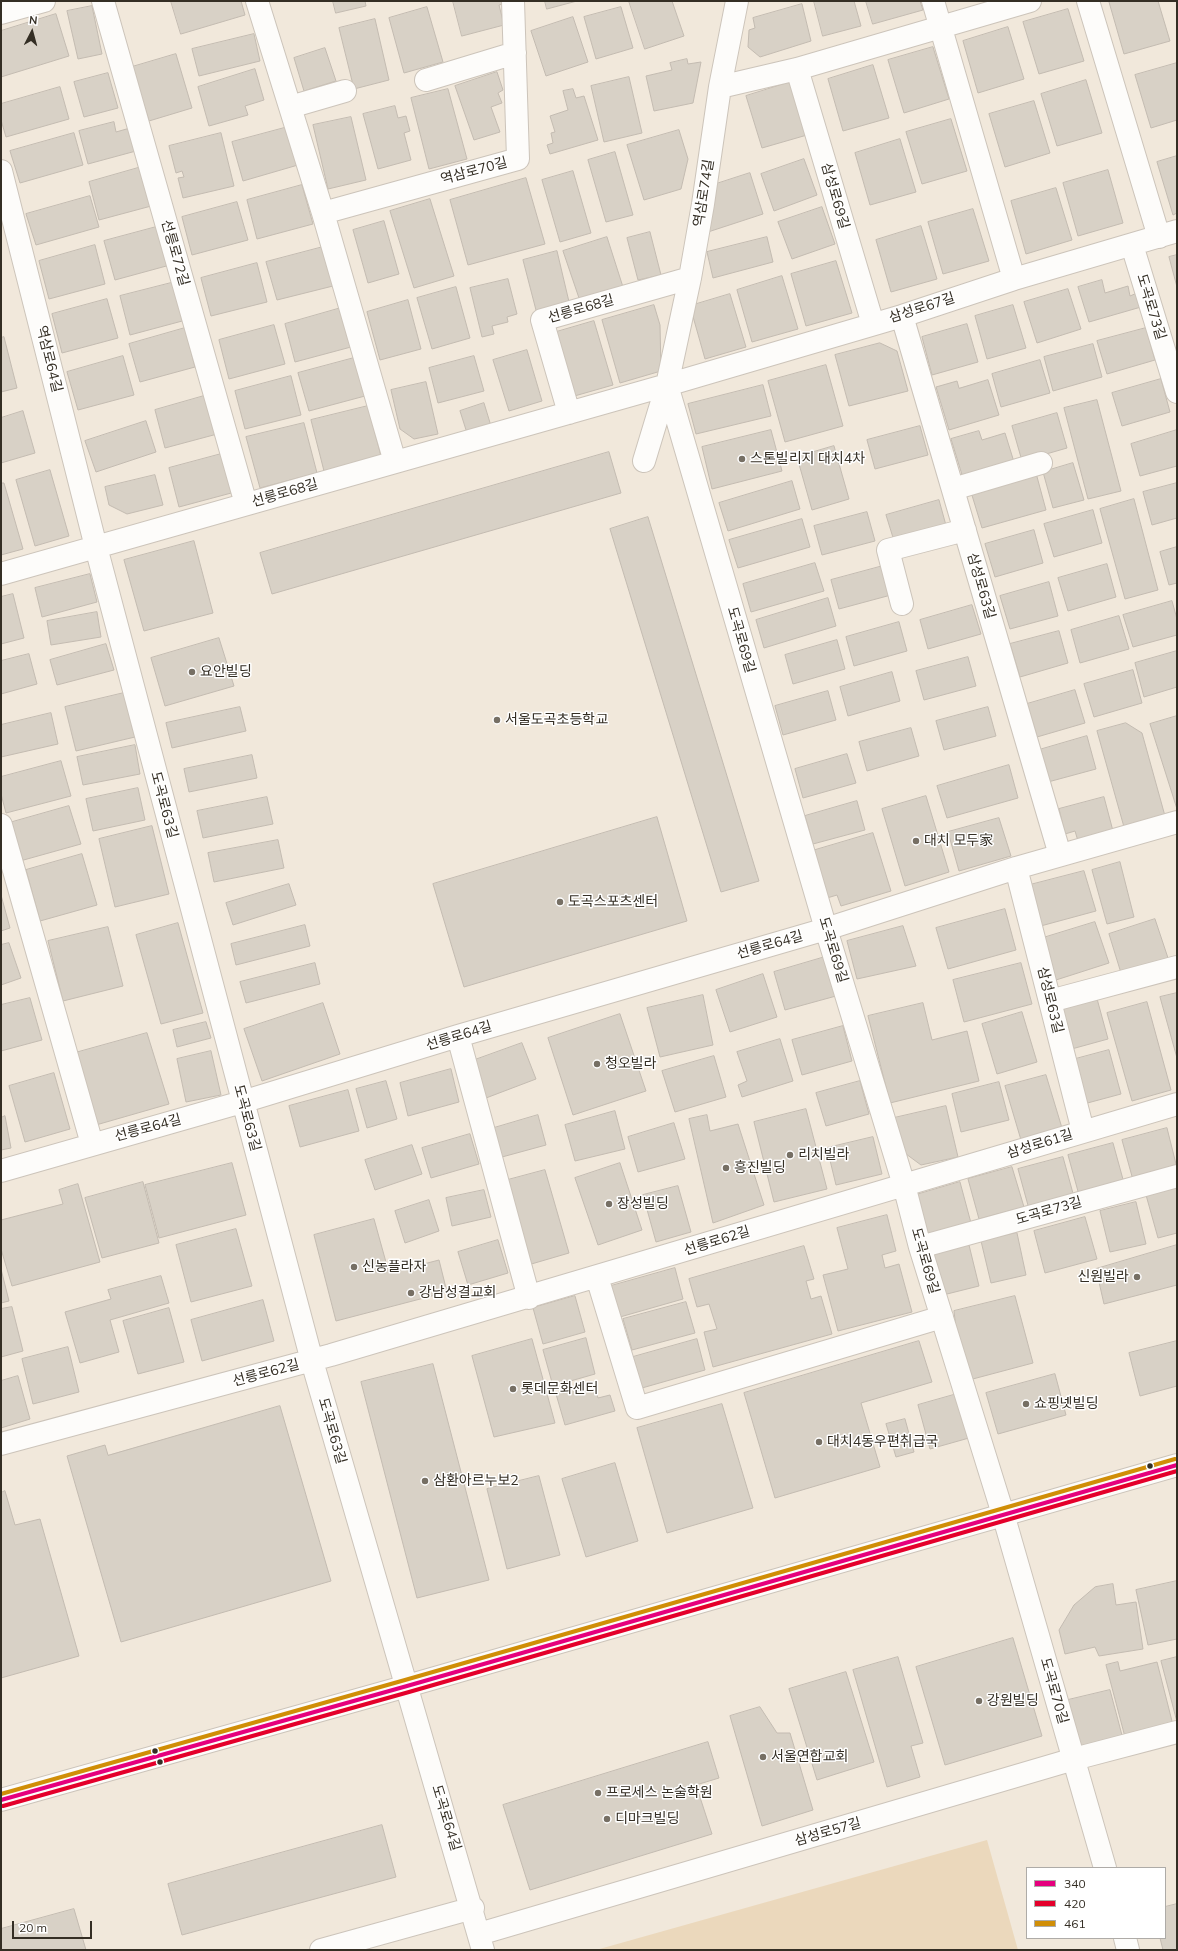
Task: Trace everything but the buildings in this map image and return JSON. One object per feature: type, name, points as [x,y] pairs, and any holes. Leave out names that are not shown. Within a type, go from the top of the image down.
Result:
[{"type":"street","points":[[1,13],[44,1]]},
{"type":"street","name":"선릉로72길","points":[[103,1],[246,504]]},
{"type":"street","points":[[257,1],[323,213],[396,462]]},
{"type":"street","name":"역삼로70길","points":[[323,213],[518,159],[513,1]]},
{"type":"street","name":"역삼로74길","points":[[644,461],[667,385],[690,278],[703,204],[720,87],[737,1]]},
{"type":"street","points":[[933,1],[1014,279]]},
{"type":"street","points":[[720,87],[797,69],[1030,1]]},
{"type":"street","points":[[1088,1],[1168,234]]},
{"type":"street","points":[[426,80],[515,53]]},
{"type":"street","name":"삼성로69길","points":[[797,69],[873,324]]},
{"type":"street","points":[[290,107],[345,91]]},
{"type":"street","name":"역삼로64길","points":[[1,171],[96,547]]},
{"type":"street","name":"삼성로67길","points":[[667,385],[902,316],[1014,279],[1168,234]]},
{"type":"street","name":"도곡로73길","points":[[1132,245],[1177,392]]},
{"type":"street","name":"선릉로68길","points":[[569,413],[542,320],[690,278]]},
{"type":"street","name":"삼성로63길","points":[[902,316],[1060,855]]},
{"type":"street","name":"선릉로68길","points":[[1,574],[667,385]]},
{"type":"street","name":"도곡로69길","points":[[667,385],[826,929],[904,1185],[920,1247],[1003,1514]]},
{"type":"street","points":[[953,489],[1041,463]]},
{"type":"street","points":[[902,604],[888,550],[965,530]]},
{"type":"street","name":"도곡로63길","points":[[96,547],[242,1102],[312,1361],[407,1686]]},
{"type":"street","points":[[826,929],[1016,868],[1177,822]]},
{"type":"street","points":[[1,825],[92,1144]]},
{"type":"street","name":"삼성로63길","points":[[1016,868],[1083,1131]]},
{"type":"street","name":"선릉로64길","points":[[1,1171],[242,1102],[458,1036],[826,929]]},
{"type":"street","points":[[1050,1001],[1177,967]]},
{"type":"street","points":[[458,1036],[529,1298]]},
{"type":"street","name":"삼성로61길","points":[[904,1185],[1177,1104]]},
{"type":"street","name":"도곡로73길","points":[[920,1247],[1177,1176]]},
{"type":"street","name":"선릉로62길","points":[[1,1444],[312,1361],[529,1298],[904,1185]]},
{"type":"street","points":[[597,1277],[637,1408],[942,1317]]},
{"type":"street","points":[[1,1800],[407,1686],[1177,1465]]},
{"type":"street","name":"도곡로70길","points":[[1003,1514],[1105,1867]]},
{"type":"street","name":"도곡로64길","points":[[407,1686],[473,1908],[481,1942]]},
{"type":"street","name":"삼성로57길","points":[[481,1942],[1074,1759],[1177,1732]]},
{"type":"street","points":[[321,1950],[473,1908]]},
{"type":"street","points":[[1125,1939],[1128,1950]]},
{"type":"shaded area","points":[[987,1840],[1018,1950],[596,1950]]},
{"type":"transit line","name":"461","points":[[1,1794],[405,1680],[1175,1459]]},
{"type":"transit line","name":"340","points":[[1,1800],[407,1686],[1177,1465]]},
{"type":"transit line","name":"420","points":[[3,1806],[409,1692],[1177,1471]]},
{"type":"place","name":"스톤빌리지 대치4차","points":[[742,459]]},
{"type":"place","name":"요안빌딩","points":[[192,672]]},
{"type":"place","name":"서울도곡초등학교","points":[[497,720]]},
{"type":"place","name":"대치 모두家","points":[[916,841]]},
{"type":"place","name":"도곡스포츠센터","points":[[560,902]]},
{"type":"place","name":"청오빌라","points":[[597,1064]]},
{"type":"place","name":"리치빌라","points":[[790,1155]]},
{"type":"place","name":"흥진빌딩","points":[[726,1168]]},
{"type":"place","name":"장성빌딩","points":[[609,1204]]},
{"type":"place","name":"신농플라자","points":[[354,1267]]},
{"type":"place","name":"신원빌라","points":[[1137,1277]]},
{"type":"place","name":"강남성결교회","points":[[411,1293]]},
{"type":"place","name":"롯데문화센터","points":[[513,1389]]},
{"type":"place","name":"쇼핑넷빌딩","points":[[1026,1404]]},
{"type":"place","name":"대치4동우편취급국","points":[[819,1442]]},
{"type":"place","name":"삼환아르누보2","points":[[425,1481]]},
{"type":"place","name":"강원빌딩","points":[[979,1701]]},
{"type":"place","name":"서울연합교회","points":[[763,1757]]},
{"type":"place","name":"프로세스 논술학원","points":[[598,1793]]},
{"type":"place","name":"디마크빌딩","points":[[607,1819]]}]
